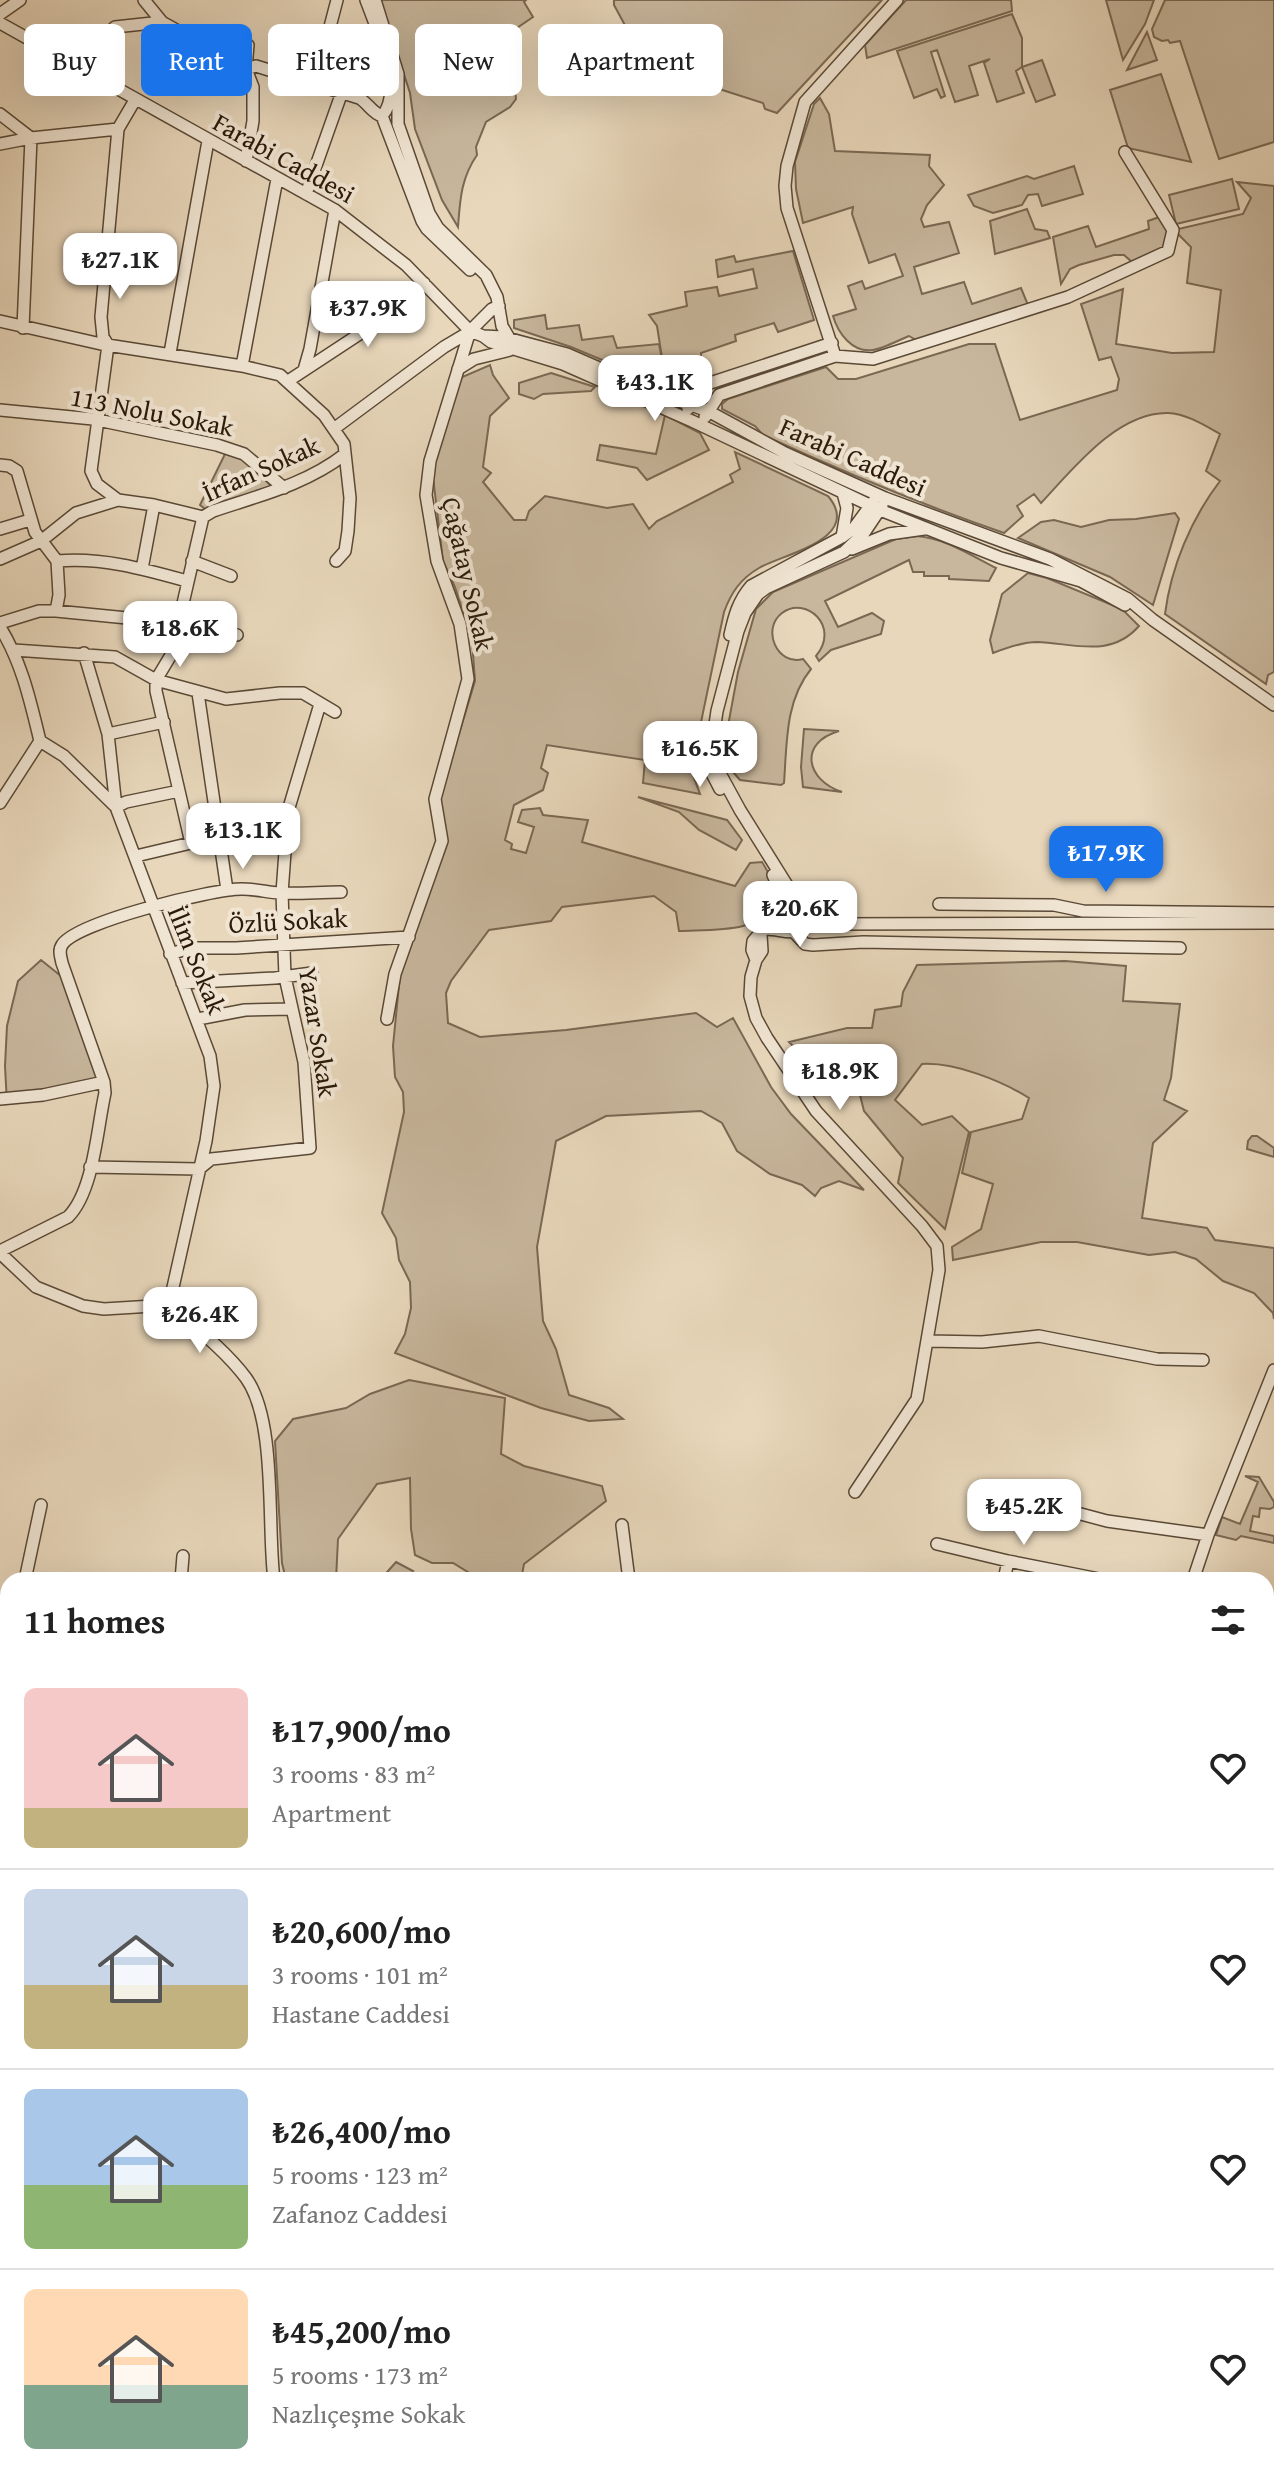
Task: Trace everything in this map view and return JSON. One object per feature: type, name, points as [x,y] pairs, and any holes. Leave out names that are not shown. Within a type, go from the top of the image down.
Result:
[{"type":"street","points":[[0,14],[20,0]]},
{"type":"street","points":[[144,0],[166,24]]},
{"type":"street","points":[[331,24],[337,0]]},
{"type":"street","points":[[366,0],[383,44],[391,87],[389,106],[382,116]]},
{"type":"street","points":[[375,0],[398,74],[398,124],[429,213],[438,228],[486,275],[497,297],[502,326],[511,344],[458,369]]},
{"type":"street","points":[[835,356],[787,208],[787,166],[808,97],[897,0]]},
{"type":"street","points":[[125,26],[162,22]]},
{"type":"street","name":"Farabi Caddesi","points":[[0,23],[24,37]]},
{"type":"street","points":[[246,161],[253,121],[252,84]]},
{"type":"street","name":"Farabi Caddesi","points":[[125,94],[335,210],[371,235],[424,283],[470,331],[483,336],[491,334],[563,364],[684,417],[843,493],[1026,550],[1114,590],[1274,705]]},
{"type":"street","points":[[306,194],[341,96]]},
{"type":"street","points":[[352,96],[366,102],[377,115],[382,116]]},
{"type":"street","points":[[118,500],[97,484],[91,471],[108,345],[103,337],[101,317],[118,129],[135,100]]},
{"type":"street","points":[[0,114],[31,138]]},
{"type":"street","points":[[382,116],[427,229],[478,277]]},
{"type":"street","points":[[0,144],[118,129]]},
{"type":"street","points":[[23,328],[31,138]]},
{"type":"street","points":[[170,353],[208,141]]},
{"type":"street","points":[[701,425],[719,395],[835,356],[873,359],[1068,297],[1168,251],[1173,230],[1125,152]]},
{"type":"street","points":[[242,366],[277,179]]},
{"type":"street","points":[[304,370],[335,210]]},
{"type":"street","points":[[288,381],[358,335],[424,283]]},
{"type":"street","points":[[335,428],[444,347],[487,324],[499,306]]},
{"type":"street","points":[[0,321],[108,345],[170,353],[280,375],[335,428],[344,444],[350,498],[348,531],[345,551],[336,561]]},
{"type":"street","name":"Çağatay Sokak","points":[[387,1019],[395,974],[442,841],[435,799],[468,679],[460,624],[437,561],[426,495],[435,437],[470,331]]},
{"type":"street","points":[[665,396],[832,343]]},
{"type":"street","name":"Farabi Caddesi","points":[[511,344],[567,354],[708,411],[929,529],[1001,558],[1081,581],[1143,619],[1153,620]]},
{"type":"street","points":[[684,417],[690,404],[707,384]]},
{"type":"street","name":"113 Nolu Sokak","points":[[0,410],[99,420],[217,445],[244,454],[284,488]]},
{"type":"street","name":"İrfan Sokak","points":[[156,680],[171,655],[203,517],[284,488],[327,468],[345,454]]},
{"type":"street","points":[[0,465],[17,471],[30,520],[57,561],[59,595],[56,611]]},
{"type":"street","points":[[842,537],[847,508],[843,493]]},
{"type":"street","points":[[0,559],[41,541],[76,513],[118,500],[203,517]]},
{"type":"street","points":[[779,929],[775,914],[780,887],[732,812],[706,762],[707,730],[742,596],[760,579],[842,537],[878,502]]},
{"type":"street","points":[[844,552],[864,533],[878,502]]},
{"type":"street","points":[[142,569],[154,505]]},
{"type":"street","points":[[0,529],[30,520]]},
{"type":"street","points":[[794,932],[800,929],[804,915],[727,788],[713,755],[717,711],[738,631],[752,603],[766,588],[889,534],[929,529]]},
{"type":"street","points":[[1001,558],[1006,544]]},
{"type":"street","points":[[1020,564],[1026,550]]},
{"type":"street","points":[[57,561],[81,559],[142,569],[187,581]]},
{"type":"street","points":[[192,561],[231,576]]},
{"type":"street","points":[[0,803],[40,741],[25,681],[14,650],[0,625],[39,611],[56,611],[178,623],[237,635]]},
{"type":"street","points":[[14,650],[115,657],[156,680],[226,699],[303,693],[335,712]]},
{"type":"street","points":[[84,653],[108,734],[116,807],[179,791]]},
{"type":"street","points":[[136,856],[191,843],[156,680]]},
{"type":"street","points":[[198,693],[227,890]]},
{"type":"street","name":"Yazar Sokak","points":[[90,1167],[199,1169],[211,1159],[310,1148],[304,1062],[285,977],[282,893],[288,811],[320,704]]},
{"type":"street","points":[[108,734],[164,722]]},
{"type":"street","name":"İlim Sokak","points":[[40,741],[64,756],[116,807],[210,1056],[214,1086],[206,1141],[169,1305]]},
{"type":"street","points":[[273,1572],[260,1410],[248,1381],[228,1356],[169,1305],[104,1309],[83,1306],[36,1287],[0,1252],[68,1217],[77,1209],[86,1186],[105,1093],[104,1082],[59,951],[62,943],[77,933],[152,906],[208,892],[243,889],[282,893],[341,892]]},
{"type":"street","points":[[939,904],[1054,905],[1083,911],[1274,913]]},
{"type":"street","points":[[855,1492],[917,1399],[939,1270],[937,1246],[816,1111],[756,1018],[750,996],[751,977],[762,951],[763,932],[775,914],[786,906],[827,924],[1274,923]]},
{"type":"street","points":[[763,932],[779,929],[794,932],[805,944],[813,945],[863,942],[1180,948]]},
{"type":"street","name":"Özlü Sokak","points":[[170,954],[190,948],[409,937]]},
{"type":"street","points":[[182,983],[312,973]]},
{"type":"street","points":[[198,1019],[245,1010],[292,1009]]},
{"type":"street","points":[[0,1099],[43,1095],[104,1082]]},
{"type":"street","points":[[928,1341],[982,1342],[1039,1336],[1157,1359],[1203,1360]]},
{"type":"street","points":[[1196,1572],[1274,1370]]},
{"type":"street","points":[[976,1491],[1107,1521],[1208,1535]]},
{"type":"street","points":[[27,1572],[41,1505]]},
{"type":"street","points":[[622,1525],[628,1572]]},
{"type":"street","points":[[937,1544],[1064,1572]]},
{"type":"street","points":[[182,1572],[183,1556]]},
{"type":"street","points":[[1006,1572],[1008,1561]]},
{"type":"shaded area","points":[[380,0],[526,0],[524,2],[533,17],[522,25],[415,24],[415,96],[516,96],[510,107],[486,122],[476,147],[477,155],[464,181],[458,227],[442,200],[415,129],[410,93],[399,59],[399,24],[388,24]]},
{"type":"shaded area","points":[[614,0],[882,0],[777,113],[765,109],[763,103],[723,90],[723,24],[624,24]]},
{"type":"shaded area","points":[[906,0],[1011,0],[1012,11],[867,58],[865,45]]},
{"type":"shaded area","points":[[1106,0],[1154,0],[1145,24],[1123,60]]},
{"type":"shaded area","points":[[1165,0],[1274,0],[1274,142],[1219,159],[1180,41],[1170,43],[1154,37],[1152,29]]},
{"type":"shaded area","points":[[1012,14],[1022,38],[1022,67],[1016,71],[1024,93],[997,102],[984,63],[990,59],[969,66],[978,95],[955,102],[937,50],[931,52],[945,96],[941,98],[937,89],[914,98],[897,51]]},
{"type":"shaded area","points":[[1147,32],[1157,60],[1127,70]]},
{"type":"shaded area","points":[[1042,60],[1055,95],[1036,102],[1022,67]]},
{"type":"shaded area","points":[[1161,74],[1191,162],[1128,148],[1110,90]]},
{"type":"shaded area","points":[[820,98],[829,114],[835,151],[930,155],[929,166],[944,185],[927,205],[921,219],[924,227],[949,222],[959,253],[914,267],[922,294],[964,282],[972,304],[1021,288],[1028,305],[916,340],[909,336],[877,349],[865,350],[852,345],[838,329],[833,316],[856,309],[848,286],[862,281],[865,289],[903,276],[895,254],[869,263],[852,214],[853,207],[803,223],[796,189],[795,162],[814,104]]},
{"type":"shaded area","points":[[1074,166],[1083,194],[1042,206],[1038,194],[1028,195],[1022,205],[993,213],[974,206],[968,195],[1027,176],[1034,179]]},
{"type":"shaded area","points":[[1232,179],[1239,209],[1176,224],[1169,195]]},
{"type":"shaded area","points":[[1237,182],[1274,186],[1274,672],[1268,675],[1266,684],[1165,614],[1172,579],[1184,544],[1200,511],[1220,481],[1206,471],[1220,434],[1202,424],[1182,415],[1168,413],[1149,415],[1131,422],[1097,445],[1041,503],[1034,494],[1017,506],[1023,516],[1004,533],[823,462],[763,435],[755,426],[722,409],[722,404],[728,399],[826,367],[838,379],[856,379],[969,344],[995,344],[1020,420],[1117,390],[1119,379],[1111,357],[1099,360],[1081,304],[1123,289],[1116,344],[1172,353],[1214,352],[1221,290],[1187,283],[1191,247],[1174,230],[1243,214],[1251,198]]},
{"type":"shaded area","points":[[1027,209],[1035,229],[1047,231],[1050,238],[995,254],[990,221]]},
{"type":"shaded area","points":[[1162,216],[1169,228],[1164,247],[1132,262],[1124,255],[1114,255],[1079,265],[1070,269],[1061,284],[1053,237],[1088,226],[1096,247],[1149,229],[1148,221]]},
{"type":"shaded area","points":[[793,251],[814,320],[778,332],[774,323],[735,335],[736,341],[701,353],[701,358],[665,369],[663,366],[663,370],[653,373],[655,379],[666,381],[667,387],[571,347],[514,328],[514,320],[545,315],[547,329],[579,325],[582,340],[613,336],[617,348],[659,344],[663,364],[657,326],[649,315],[687,306],[685,292],[717,287],[719,296],[757,288],[753,269],[718,277],[716,260],[734,256],[736,262]]},
{"type":"shaded area","points":[[490,365],[509,398],[490,416],[483,467],[491,473],[483,482],[514,520],[526,520],[529,511],[545,496],[607,508],[633,504],[649,529],[657,521],[733,482],[730,475],[740,469],[735,452],[828,496],[836,511],[836,523],[828,534],[816,543],[752,572],[730,599],[724,612],[691,770],[700,794],[643,783],[645,760],[547,745],[541,768],[548,773],[543,790],[514,805],[505,840],[512,844],[511,849],[526,853],[534,827],[518,822],[522,810],[540,808],[543,815],[588,820],[582,842],[735,886],[750,863],[762,862],[771,881],[768,909],[754,922],[735,928],[679,931],[676,912],[654,896],[562,907],[551,921],[489,930],[451,981],[446,993],[448,1023],[480,1037],[566,1030],[696,1013],[717,1027],[733,1018],[771,1087],[791,1114],[864,1190],[839,1181],[821,1188],[815,1196],[802,1185],[770,1174],[737,1151],[722,1123],[701,1111],[606,1116],[556,1141],[537,1247],[543,1321],[556,1349],[569,1395],[609,1408],[623,1419],[589,1421],[541,1408],[395,1353],[405,1334],[411,1308],[410,1282],[399,1260],[396,1238],[382,1213],[404,1112],[403,1092],[395,1077],[393,1046],[400,975],[447,844],[439,800],[475,681],[472,641],[455,587],[443,561],[433,477],[436,451],[460,378]]},
{"type":"shaded area","points":[[551,373],[595,387],[591,391],[543,394],[534,399],[519,394],[519,383]]},
{"type":"shaded area","points":[[665,415],[700,433],[709,450],[647,480],[637,468],[597,460],[600,445],[656,454]]},
{"type":"shaded area","points":[[226,452],[243,457],[277,492],[210,513],[200,505]]},
{"type":"shaded area","points":[[1175,513],[1179,519],[1153,605],[1110,577],[1018,538],[1041,522],[1054,520],[1081,527],[1109,520]]},
{"type":"shaded area","points":[[917,536],[948,544],[996,568],[989,581],[949,579],[949,576],[924,576],[924,572],[913,572],[909,560],[825,601],[838,627],[872,613],[884,621],[881,634],[831,650],[819,661],[816,656],[823,645],[824,634],[817,616],[801,608],[791,608],[782,613],[773,628],[775,645],[786,657],[803,659],[811,669],[802,681],[792,709],[784,783],[740,780],[726,764],[725,742],[738,672],[756,609],[773,592],[896,539]]},
{"type":"shaded area","points":[[1028,573],[1122,609],[1139,626],[1116,643],[1103,646],[1031,642],[993,653],[990,640],[1002,594]]},
{"type":"shaded area","points":[[804,729],[839,731],[817,744],[812,752],[812,762],[814,771],[821,779],[842,792],[803,787]]},
{"type":"shaded area","points":[[638,797],[727,820],[742,840],[736,850],[699,830],[679,812]]},
{"type":"shaded area","points":[[786,893],[795,907],[795,918],[787,924],[782,918]]},
{"type":"shaded area","points":[[41,960],[61,976],[99,1084],[7,1104],[7,1026],[18,981]]},
{"type":"shaded area","points":[[1065,961],[1126,966],[1123,1001],[1180,1004],[1171,1078],[1164,1100],[1187,1111],[1153,1143],[1142,1218],[1207,1228],[1215,1240],[1274,1248],[1274,1319],[1273,1313],[1254,1293],[1223,1281],[1196,1259],[1175,1252],[1149,1255],[1077,1242],[1041,1242],[953,1260],[952,1247],[981,1229],[993,1184],[962,1173],[971,1132],[1022,1119],[1029,1098],[978,1074],[949,1066],[922,1064],[895,1100],[922,1125],[952,1116],[969,1132],[945,1229],[898,1183],[903,1158],[864,1111],[857,1083],[823,1048],[795,1048],[789,1042],[847,1028],[872,1028],[875,1010],[901,1006],[903,992],[917,965]]},
{"type":"shaded area","points":[[1252,1136],[1274,1148],[1274,1157],[1247,1149]]},
{"type":"shaded area","points":[[409,1380],[505,1398],[501,1454],[524,1466],[602,1486],[606,1501],[524,1564],[522,1572],[468,1572],[453,1563],[432,1563],[415,1555],[410,1478],[377,1484],[338,1539],[336,1572],[284,1572],[275,1441],[293,1419],[346,1408],[370,1394]]},
{"type":"shaded area","points":[[1245,1476],[1259,1477],[1274,1502],[1274,1507],[1270,1509],[1260,1508],[1259,1517],[1253,1516],[1250,1531],[1274,1536],[1274,1543],[1241,1536],[1236,1540],[1216,1535],[1222,1517],[1240,1524],[1258,1482]]},
{"type":"shaded area","points":[[396,1562],[413,1571],[412,1572],[387,1572]]}]
